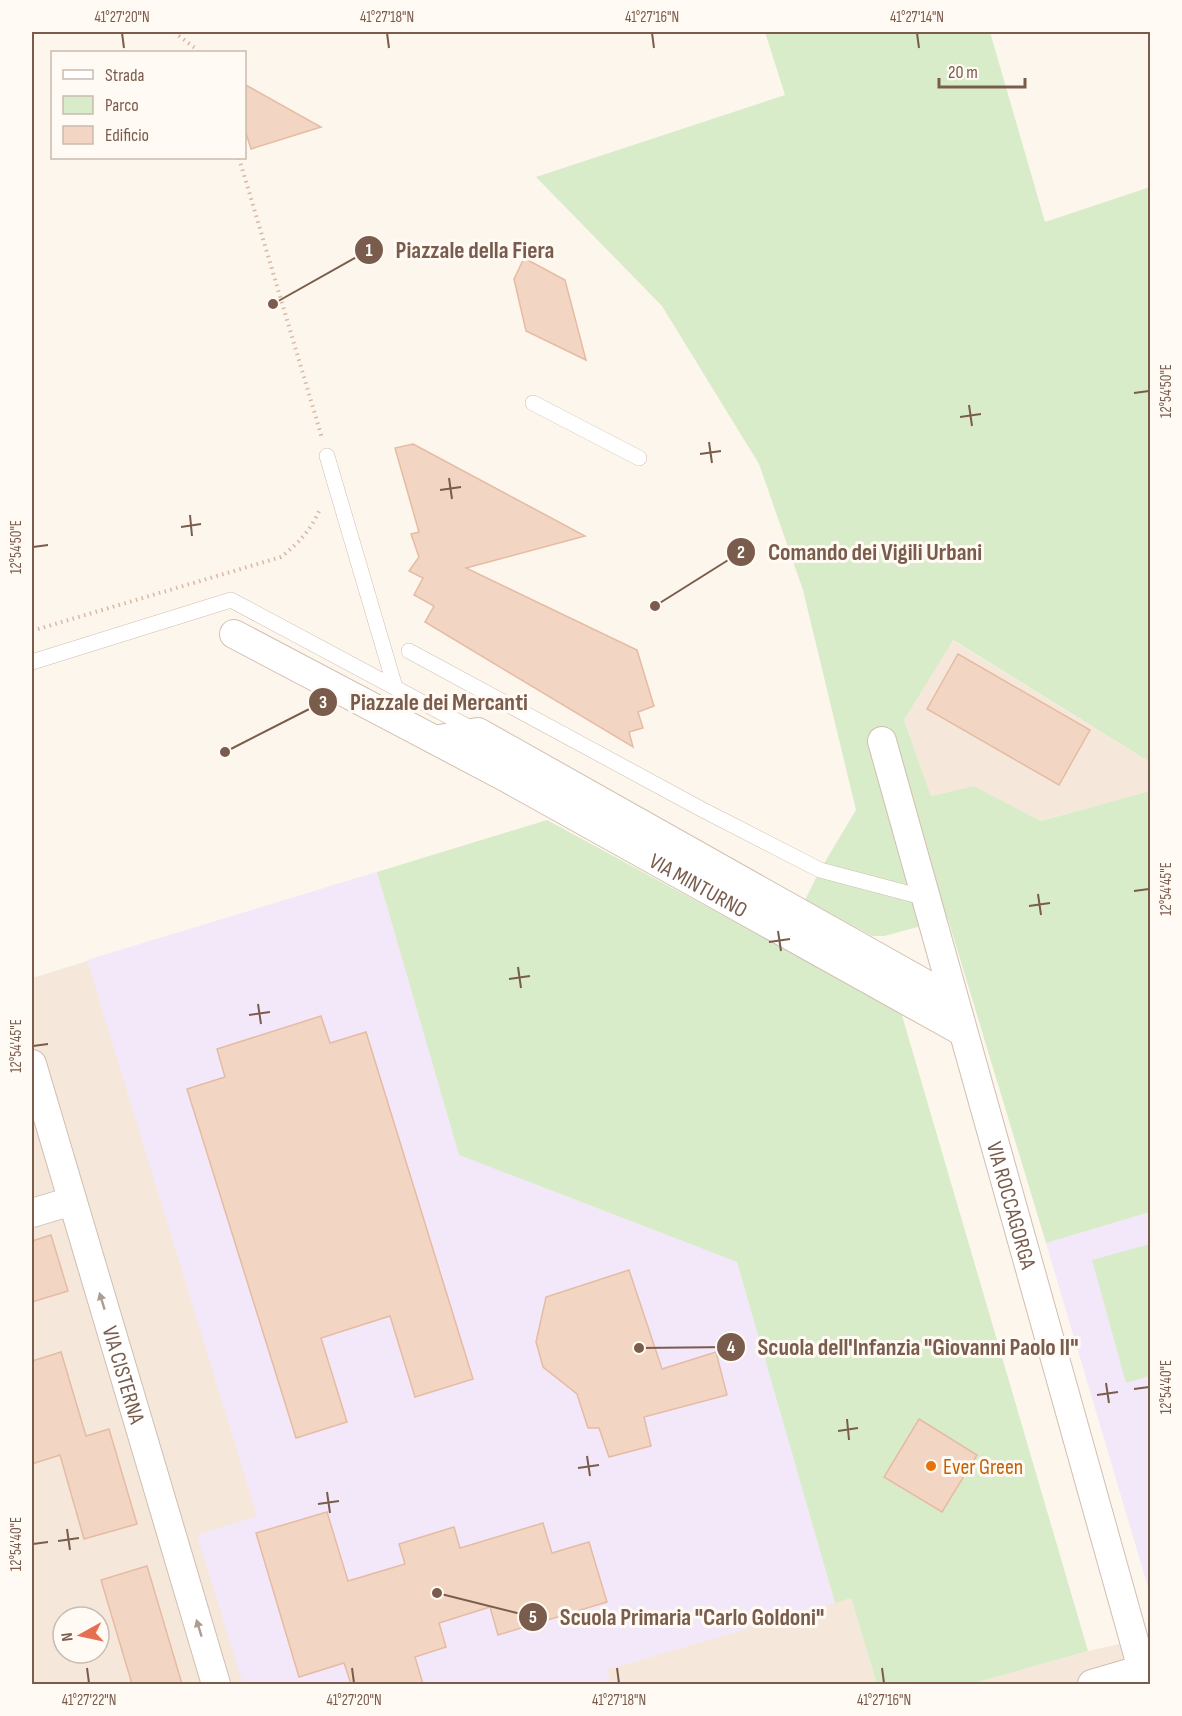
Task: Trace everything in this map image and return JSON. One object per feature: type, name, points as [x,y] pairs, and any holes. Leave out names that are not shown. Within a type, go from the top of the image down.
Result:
[{"type":"street","name":"VIA MINTURNO","points":[[234,634],[515,783],[963,1032]]},
{"type":"street","name":"VIA MINTURNO","points":[[478,732],[954,1000]]},
{"type":"street","points":[[435,740],[478,732]]},
{"type":"street","name":"VIA ROCCAGORGA","points":[[882,741],[963,1032],[1134,1674]]},
{"type":"street","name":"VIA CISTERNA","points":[[32,1064],[216,1684]]},
{"type":"street","points":[[32,1213],[72,1201]]},
{"type":"street","points":[[1092,1684],[1134,1674]]},
{"type":"lane","points":[[533,403],[639,458]]},
{"type":"lane","points":[[327,456],[395,687]]},
{"type":"lane","points":[[32,662],[231,600],[478,732]]},
{"type":"lane","points":[[409,651],[703,810],[820,870],[926,898]]},
{"type":"path","points":[[174,32],[196,51]]},
{"type":"path","points":[[239,159],[327,456]]},
{"type":"path","points":[[32,629],[281,557],[299,543],[312,526],[322,502]]},
{"type":"shaded area","points":[[952,640],[1150,762],[1150,791],[1041,821],[974,786],[931,796],[904,720]]},
{"type":"shaded area","points":[[377,872],[459,1155],[835,1602],[851,1598],[877,1684],[32,1684],[32,978]]},
{"type":"shaded area","points":[[377,872],[459,1155],[737,1262],[835,1603],[607,1670],[611,1684],[243,1684],[197,1535],[257,1516],[87,960]]},
{"type":"shaded area","points":[[1150,1212],[1150,1594],[1046,1243]]},
{"type":"shaded area","points":[[1150,1637],[1150,1684],[971,1684],[1088,1651]]},
{"type":"green space","points":[[765,32],[990,32],[1045,222],[1150,187],[1150,762],[953,640],[904,720],[931,796],[974,786],[1041,821],[1150,791],[1150,1212],[1046,1243],[948,919],[884,936],[872,936],[805,900],[856,810],[803,590],[759,464],[662,306],[536,177],[785,95]]},
{"type":"green space","points":[[547,820],[901,1012],[1088,1651],[971,1684],[877,1684],[851,1598],[835,1603],[737,1262],[459,1155],[377,872]]},
{"type":"green space","points":[[1150,1244],[1150,1376],[1126,1383],[1092,1260]]},
{"type":"building","points":[[246,85],[321,127],[251,149],[246,133]]},
{"type":"building","points":[[524,258],[565,280],[586,360],[526,331],[514,279]]},
{"type":"building","points":[[413,444],[585,536],[466,568],[637,650],[654,706],[638,712],[643,728],[629,732],[633,747],[425,622],[434,606],[414,595],[423,578],[409,571],[419,557],[411,534],[419,532],[395,448]]},
{"type":"building","points":[[958,654],[1090,730],[1059,785],[927,709]]},
{"type":"building","points":[[321,1016],[330,1043],[366,1032],[473,1379],[415,1397],[390,1316],[321,1338],[347,1422],[296,1438],[187,1089],[225,1077],[217,1049]]},
{"type":"building","points":[[51,1235],[68,1291],[32,1302],[32,1241]]},
{"type":"building","points":[[629,1270],[662,1369],[716,1352],[727,1395],[644,1417],[651,1446],[609,1457],[599,1428],[588,1428],[577,1394],[543,1367],[536,1342],[546,1297]]},
{"type":"building","points":[[61,1352],[86,1436],[109,1429],[137,1524],[84,1539],[60,1455],[32,1464],[32,1361]]},
{"type":"building","name":"Ever Green","points":[[919,1419],[977,1455],[942,1512],[884,1477]]},
{"type":"building","points":[[327,1512],[348,1581],[405,1564],[399,1544],[454,1527],[460,1548],[543,1523],[552,1553],[589,1542],[607,1602],[498,1635],[490,1607],[439,1623],[446,1647],[415,1657],[423,1684],[351,1684],[344,1663],[299,1677],[256,1533]]},
{"type":"building","points":[[147,1566],[182,1684],[132,1684],[111,1614],[111,1605],[108,1605],[101,1580]]},
{"type":"place","name":"Piazzale della Fiera","points":[[273,304]]},
{"type":"place","name":"Comando dei Vigili Urbani","points":[[655,606]]},
{"type":"place","name":"Piazzale dei Mercanti","points":[[225,752]]},
{"type":"place","name":"Scuola dell'Infanzia \"Giovanni Paolo II\"","points":[[639,1348]]},
{"type":"place","name":"Ever Green","points":[[931,1466]]},
{"type":"place","name":"Scuola Primaria \"Carlo Goldoni\"","points":[[437,1593]]}]
